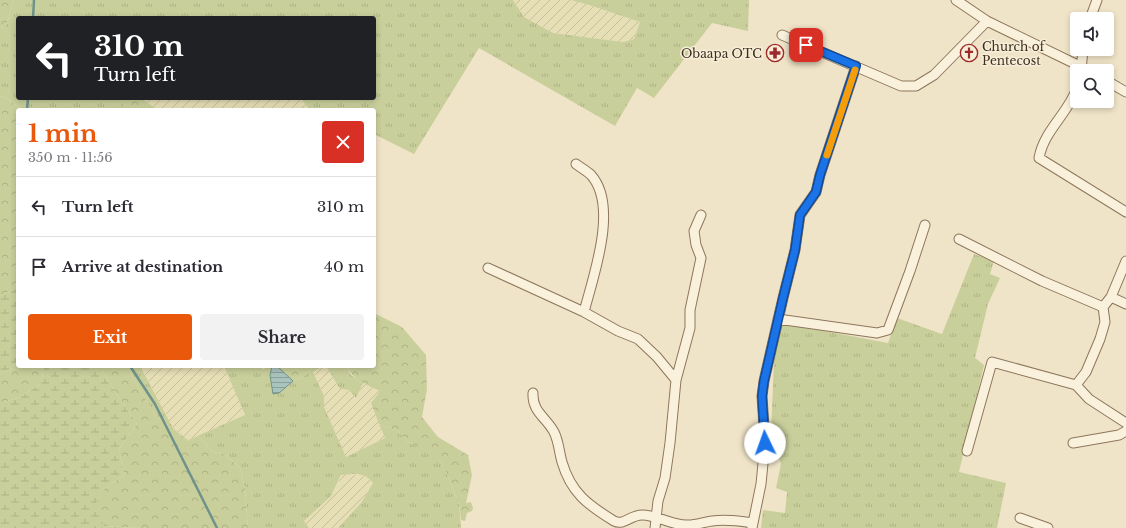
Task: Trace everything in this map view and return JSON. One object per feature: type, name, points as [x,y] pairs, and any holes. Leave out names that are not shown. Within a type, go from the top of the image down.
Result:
[{"type":"street","points":[[956,0],[987,20],[1073,64]]},
{"type":"street","points":[[1093,12],[1097,0]]},
{"type":"street","points":[[782,35],[902,86],[916,86],[934,75],[987,20]]},
{"type":"street","points":[[533,393],[533,401],[536,408],[551,427],[557,439],[562,462],[573,487],[582,499],[601,513],[618,523],[623,523],[632,517],[642,515],[687,525],[731,520],[752,525],[761,484],[765,443],[762,396],[763,389],[795,250],[800,215],[816,192],[820,175],[856,66]]},
{"type":"street","points":[[1114,85],[1126,92]]},
{"type":"street","points":[[1070,103],[1048,132],[1039,158],[1126,212]]},
{"type":"street","points":[[576,164],[591,175],[600,192],[604,218],[600,251],[584,312]]},
{"type":"street","points":[[655,528],[658,501],[665,478],[669,450],[676,380],[690,328],[690,310],[701,258],[696,245],[694,231],[701,215]]},
{"type":"street","points":[[778,319],[877,333],[888,330],[925,225]]},
{"type":"street","points":[[959,239],[1042,281],[1103,308]]},
{"type":"street","points":[[1076,385],[1086,372],[1100,340],[1104,322],[1103,308],[1111,297],[1126,261]]},
{"type":"street","points":[[488,268],[584,312],[618,331],[638,339],[658,357],[676,380]]},
{"type":"street","points":[[1111,297],[1126,304]]},
{"type":"street","points":[[967,451],[992,362],[1076,385],[1088,400],[1126,423]]},
{"type":"street","points":[[1073,443],[1119,435],[1126,431]]},
{"type":"street","points":[[1020,518],[1048,528]]},
{"type":"shaded area","points":[[513,0],[570,0],[640,22],[634,39],[623,42],[553,33],[524,17]]},
{"type":"shaded area","points":[[144,100],[302,100],[308,108],[155,108]]},
{"type":"shaded area","points":[[141,368],[225,368],[245,415],[188,440],[173,428]]},
{"type":"shaded area","points":[[320,368],[327,368],[340,389],[349,390],[356,398],[363,383],[380,391],[371,403],[385,438],[346,457],[324,407],[324,396],[313,372]]},
{"type":"shaded area","points":[[362,474],[369,478],[373,483],[361,503],[338,528],[309,528],[304,521],[331,496],[342,475]]},
{"type":"green space","points":[[0,0],[14,0],[6,26],[0,28]]},
{"type":"green space","points":[[14,0],[513,0],[524,17],[553,33],[623,42],[634,39],[640,22],[570,0],[749,0],[748,31],[712,23],[654,98],[637,88],[615,126],[479,48],[414,154],[376,135],[376,108],[308,108],[302,100],[376,100],[376,16],[16,16],[16,100],[127,100],[122,108],[20,108],[5,97],[0,96],[0,28],[6,26]]},
{"type":"green space","points":[[0,96],[5,97],[20,108],[16,108],[16,289],[0,296]]},
{"type":"green space","points":[[127,100],[144,100],[155,108],[122,108]]},
{"type":"green space","points":[[974,254],[994,261],[990,274],[1000,278],[988,304],[975,358],[984,365],[959,472],[1006,483],[997,528],[761,528],[763,510],[785,513],[787,492],[776,488],[781,464],[771,435],[774,359],[782,323],[888,343],[897,318],[942,334]]},
{"type":"green space","points":[[16,289],[16,362],[10,370],[0,374],[0,296]]},
{"type":"green space","points":[[376,314],[402,327],[426,355],[427,389],[422,417],[438,437],[468,455],[472,475],[466,503],[471,502],[473,508],[472,511],[467,513],[465,521],[461,520],[459,503],[442,464],[434,454],[408,442],[398,431],[379,424],[371,403],[380,391],[357,379],[347,368],[376,368]]},
{"type":"green space","points":[[16,362],[16,368],[44,368],[41,384],[18,398],[0,403],[0,374],[10,370]]},
{"type":"green space","points":[[44,368],[102,368],[103,373],[137,424],[119,449],[124,475],[104,489],[95,505],[104,526],[139,528],[0,528],[0,403],[18,398],[41,384]]},
{"type":"green space","points":[[102,368],[127,368],[156,417],[170,426],[187,441],[199,437],[213,452],[225,454],[240,468],[245,489],[248,528],[139,528],[103,526],[94,504],[104,489],[124,475],[119,449],[137,424],[103,373]]},
{"type":"green space","points":[[127,368],[141,368],[173,428],[188,440],[245,415],[225,368],[272,368],[270,375],[279,393],[293,381],[303,377],[312,368],[320,368],[313,372],[324,396],[324,407],[346,457],[385,438],[379,424],[398,431],[408,442],[434,453],[442,464],[459,503],[461,528],[338,528],[361,503],[373,483],[370,479],[363,475],[355,474],[341,475],[331,496],[304,521],[309,528],[248,528],[245,489],[240,468],[225,454],[213,452],[199,437],[187,441],[170,426],[156,417]]},
{"type":"green space","points":[[279,368],[312,368],[303,377],[293,381]]},
{"type":"green space","points":[[327,368],[347,368],[351,375],[363,383],[356,398],[349,390],[340,389]]},
{"type":"water","points":[[272,368],[279,368],[293,381],[279,393],[273,394],[270,375]]},
{"type":"waterway","points":[[33,16],[34,0]]},
{"type":"waterway","points":[[27,108],[28,100]]},
{"type":"waterway","points":[[131,368],[155,404],[217,528]]},
{"type":"slow traffic","points":[[827,155],[855,70]]},
{"type":"place","name":"Obaapa OTC","points":[[775,53]]},
{"type":"place","name":"Church of Pentecost","points":[[969,53]]},
{"type":"route","points":[[765,443],[762,396],[764,381],[795,250],[800,215],[816,192],[820,175],[856,66],[806,45]]}]
